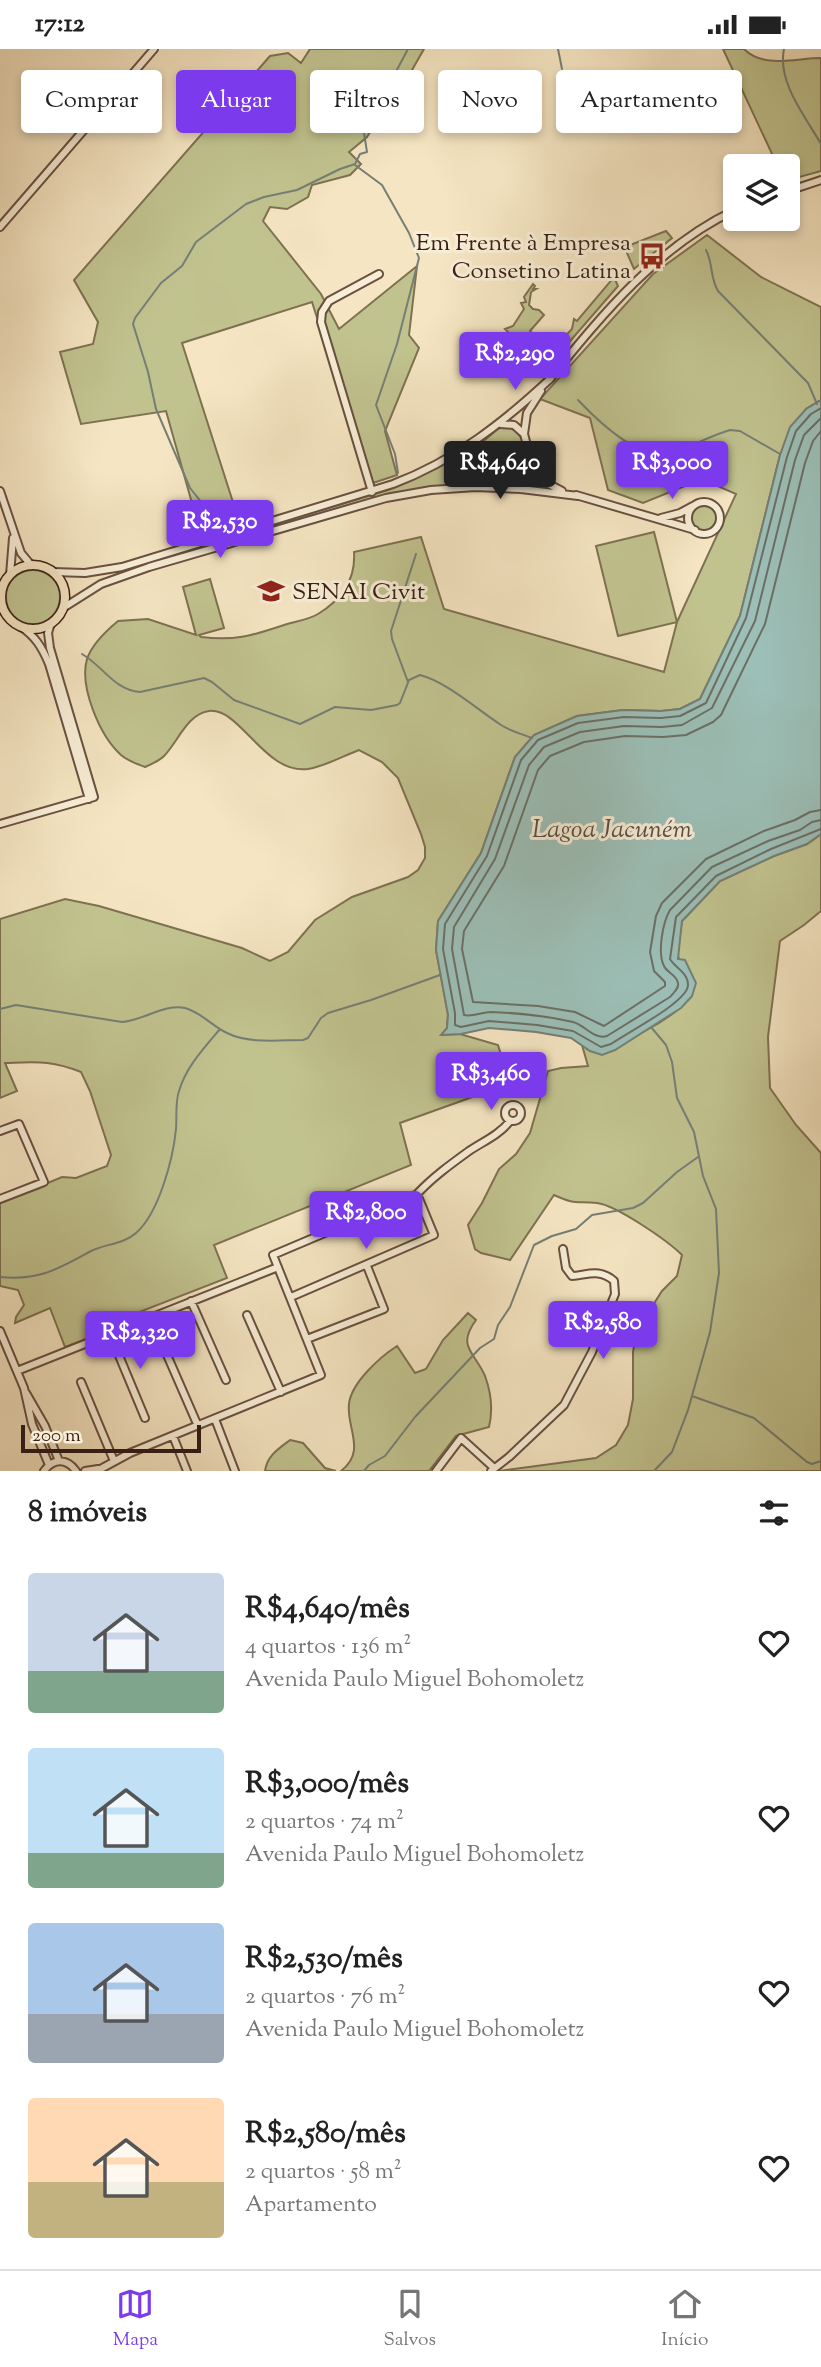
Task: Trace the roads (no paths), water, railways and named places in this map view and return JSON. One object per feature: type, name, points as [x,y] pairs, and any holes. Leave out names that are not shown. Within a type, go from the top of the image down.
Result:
[{"type":"main road","points":[[21,567],[43,567],[59,579],[64,591],[63,608],[51,623],[36,629],[20,627],[10,620],[1,603],[2,586],[10,575],[21,567]]},
{"type":"main road","points":[[0,619],[10,620]]},
{"type":"street","points":[[0,227],[154,49]]},
{"type":"street","points":[[800,187],[821,180]]},
{"type":"street","points":[[656,518],[673,516],[702,502],[712,504],[719,513],[720,520],[712,531],[701,533],[546,484],[534,466],[524,434],[527,413],[551,378],[645,271],[694,233],[723,217]]},
{"type":"street","points":[[372,492],[321,322],[322,312],[329,302],[379,274]]},
{"type":"street","points":[[53,572],[85,573],[122,567],[372,492],[431,468],[467,447],[551,378]]},
{"type":"street","points":[[497,425],[514,425],[524,434]]},
{"type":"street","points":[[467,447],[462,460],[463,470],[469,480],[480,487]]},
{"type":"street","points":[[520,488],[531,479],[534,466]]},
{"type":"street","points":[[63,608],[101,584],[128,574],[364,504],[421,491],[480,487],[520,488],[578,496]]},
{"type":"street","points":[[0,491],[21,553],[31,565]]},
{"type":"street","points":[[695,505],[688,518],[695,530]]},
{"type":"street","points":[[10,575],[13,533]]},
{"type":"street","points":[[51,623],[48,633],[50,648],[91,798]]},
{"type":"street","points":[[20,627],[31,633],[49,664],[91,798]]},
{"type":"street","points":[[0,824],[91,798]]},
{"type":"street","points":[[85,1471],[98,1470],[321,1375],[273,1255],[417,1193],[471,1150],[503,1131],[510,1121]]},
{"type":"street","points":[[0,1191],[2,1199],[44,1182],[19,1124],[1,1131]]},
{"type":"street","points":[[291,1297],[434,1235],[417,1193]]},
{"type":"street","points":[[436,1471],[461,1439],[492,1469],[509,1457],[564,1405],[592,1352],[615,1294],[614,1281],[607,1275],[593,1272],[572,1276],[566,1268],[563,1249]]},
{"type":"street","points":[[307,1339],[384,1309],[366,1266]]},
{"type":"street","points":[[17,1371],[278,1267]]},
{"type":"street","points":[[191,1301],[226,1380]]},
{"type":"street","points":[[247,1315],[281,1392]]},
{"type":"street","points":[[110,1333],[145,1418]]},
{"type":"street","points":[[1,1336],[59,1461]]},
{"type":"street","points":[[164,1347],[198,1426]]},
{"type":"street","points":[[81,1382],[114,1461]]},
{"type":"street","points":[[24,1388],[46,1468],[59,1461],[70,1464],[77,1471]]},
{"type":"street","points":[[215,1419],[235,1471]]},
{"type":"street","points":[[173,1436],[187,1471]]},
{"type":"water","name":"Lagoa Jacuném","points":[[821,400],[821,834],[807,844],[720,881],[682,921],[678,959],[685,960],[696,983],[692,996],[681,1008],[615,1050],[602,1055],[590,1051],[571,1038],[536,1032],[489,1028],[441,1035],[447,1028],[448,1015],[436,950],[438,921],[481,853],[515,757],[534,735],[577,716],[623,710],[680,709],[700,699],[740,616],[780,455],[790,427],[806,409]]},
{"type":"waterway","points":[[211,525],[210,513],[190,488],[156,409],[133,324],[135,318],[161,283],[182,266],[196,242],[246,204],[297,190],[355,164],[360,154],[367,152],[365,119],[408,49]]},
{"type":"waterway","points":[[558,49],[562,69]]},
{"type":"waterway","points":[[784,49],[783,61],[788,86],[821,144]]},
{"type":"waterway","points":[[355,165],[382,185],[409,233],[419,258],[397,344],[376,405],[395,454],[398,473]]},
{"type":"waterway","points":[[706,250],[718,291],[808,383],[817,404]]},
{"type":"waterway","points":[[578,400],[619,437],[631,445],[656,454],[684,448],[730,430],[740,431],[780,454]]},
{"type":"waterway","points":[[408,682],[391,631],[416,554]]},
{"type":"waterway","points":[[82,654],[116,682],[131,690],[140,692],[204,678],[234,700],[300,724],[335,707],[371,710],[397,705],[409,680],[420,675],[451,690],[505,727],[532,738]]},
{"type":"waterway","name":"Lagoa Jacuném","points":[[0,1009],[16,1005],[122,1022],[177,1007],[196,1013],[222,1030],[245,1039],[303,1040],[308,1038],[321,1018],[328,1013],[440,975]]},
{"type":"waterway","points":[[651,1027],[666,1045],[672,1062],[677,1098],[694,1132],[703,1176],[716,1209],[719,1273],[710,1332],[688,1410],[672,1452],[654,1471]]},
{"type":"waterway","points":[[0,1277],[26,1277],[48,1272],[96,1249],[126,1239],[144,1224],[152,1213],[168,1170],[176,1129],[177,1100],[182,1082],[196,1058],[220,1029]]},
{"type":"waterway","points":[[364,1471],[385,1456],[415,1417],[480,1348],[494,1339],[498,1325],[510,1307],[534,1245],[576,1229],[592,1215],[633,1208],[643,1203],[698,1157]]},
{"type":"waterway","points":[[692,1396],[754,1418],[807,1462],[812,1464],[821,1461]]},
{"type":"place","name":"Em Frente à Empresa Consetino Latina","points":[[652,256]]},
{"type":"place","name":"SENAI Civit","points":[[271,591]]}]
